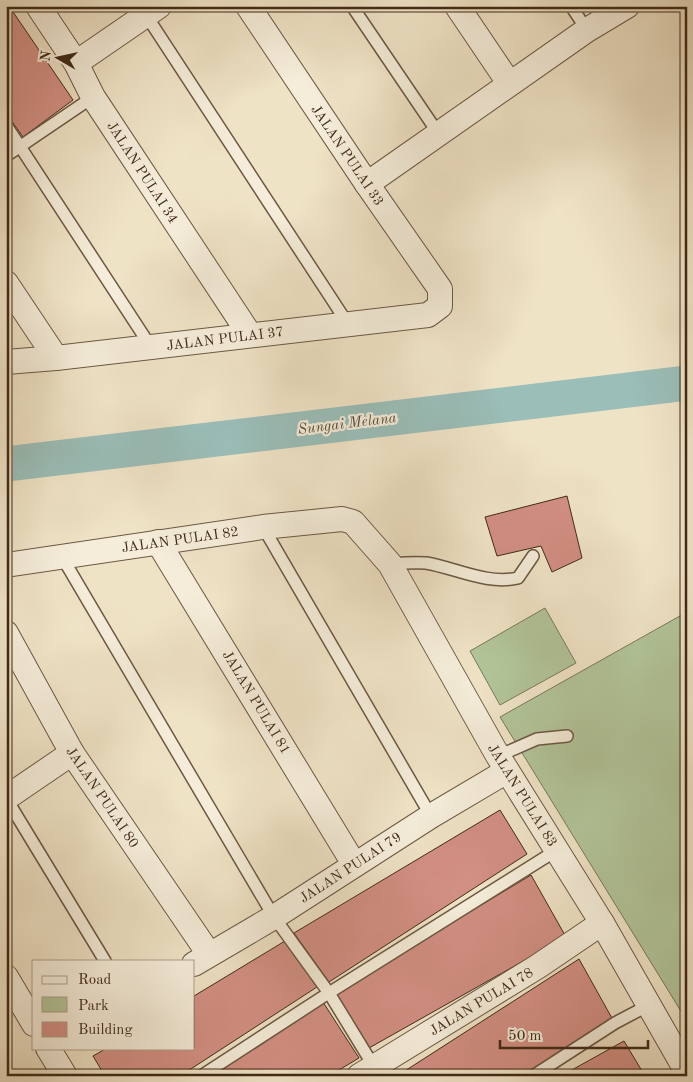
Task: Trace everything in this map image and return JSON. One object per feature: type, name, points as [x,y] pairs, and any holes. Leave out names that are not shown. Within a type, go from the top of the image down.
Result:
[{"type":"street","name":"JALAN PULAI 34","points":[[38,6],[76,63],[93,97],[250,335]]},
{"type":"street","name":"JALAN PULAI 33","points":[[248,6],[366,184],[440,289],[440,306]]},
{"type":"street","points":[[457,6],[509,83]]},
{"type":"street","points":[[366,184],[509,83],[587,30],[627,6]]},
{"type":"street","points":[[76,63],[152,11]]},
{"type":"street","points":[[6,283],[56,358]]},
{"type":"street","name":"JALAN PULAI 37","points":[[6,362],[56,358],[428,315],[440,306]]},
{"type":"street","name":"JALAN PULAI 82","points":[[6,565],[263,527],[342,519],[353,522]]},
{"type":"street","name":"JALAN PULAI 83","points":[[353,522],[390,564],[503,764],[602,923],[687,1072]]},
{"type":"street","name":"JALAN PULAI 81","points":[[158,542],[354,864]]},
{"type":"street","name":"JALAN PULAI 80","points":[[6,633],[72,753],[202,959]]},
{"type":"street","points":[[6,798],[72,753]]},
{"type":"street","name":"JALAN PULAI 79","points":[[202,959],[274,917],[431,816],[503,764]]},
{"type":"street","name":"JALAN PULAI 78","points":[[371,1073],[602,923]]},
{"type":"street","points":[[6,977],[32,1021]]},
{"type":"street","points":[[53,1050],[64,1075]]},
{"type":"lane","points":[[352,6],[438,134]]},
{"type":"lane","points":[[571,6],[587,30]]},
{"type":"lane","points":[[152,11],[348,324]]},
{"type":"lane","points":[[6,156],[93,97]]},
{"type":"lane","points":[[6,125],[151,347]]},
{"type":"lane","points":[[263,527],[431,816]]},
{"type":"lane","points":[[390,564],[426,564],[497,580],[510,580],[518,578],[533,556]]},
{"type":"lane","points":[[62,557],[274,917],[329,993],[371,1073]]},
{"type":"lane","points":[[503,764],[537,739],[568,736]]},
{"type":"lane","points":[[6,798],[104,960]]},
{"type":"lane","points":[[201,1076],[557,850]]},
{"type":"lane","points":[[532,1076],[615,1023],[649,1006]]},
{"type":"green space","points":[[545,608],[576,663],[500,705],[470,651]]},
{"type":"green space","points":[[687,612],[687,1021],[500,717]]},
{"type":"building","points":[[6,6],[9,6],[73,100],[23,137],[6,113]]},
{"type":"building","points":[[567,496],[582,558],[552,572],[541,546],[497,556],[485,517]]},
{"type":"building","points":[[500,810],[527,854],[329,982],[294,933]]},
{"type":"building","points":[[531,875],[566,937],[369,1048],[335,993]]},
{"type":"building","points":[[285,941],[317,987],[180,1076],[105,1076],[93,1056],[104,1050],[195,1050],[195,995]]},
{"type":"building","points":[[579,959],[613,1020],[522,1076],[397,1076]]},
{"type":"building","points":[[321,999],[359,1058],[329,1076],[204,1076]]},
{"type":"building","points":[[624,1041],[645,1076],[561,1076]]},
{"type":"waterway","name":"Sungai Melana","points":[[6,464],[687,383]]}]
